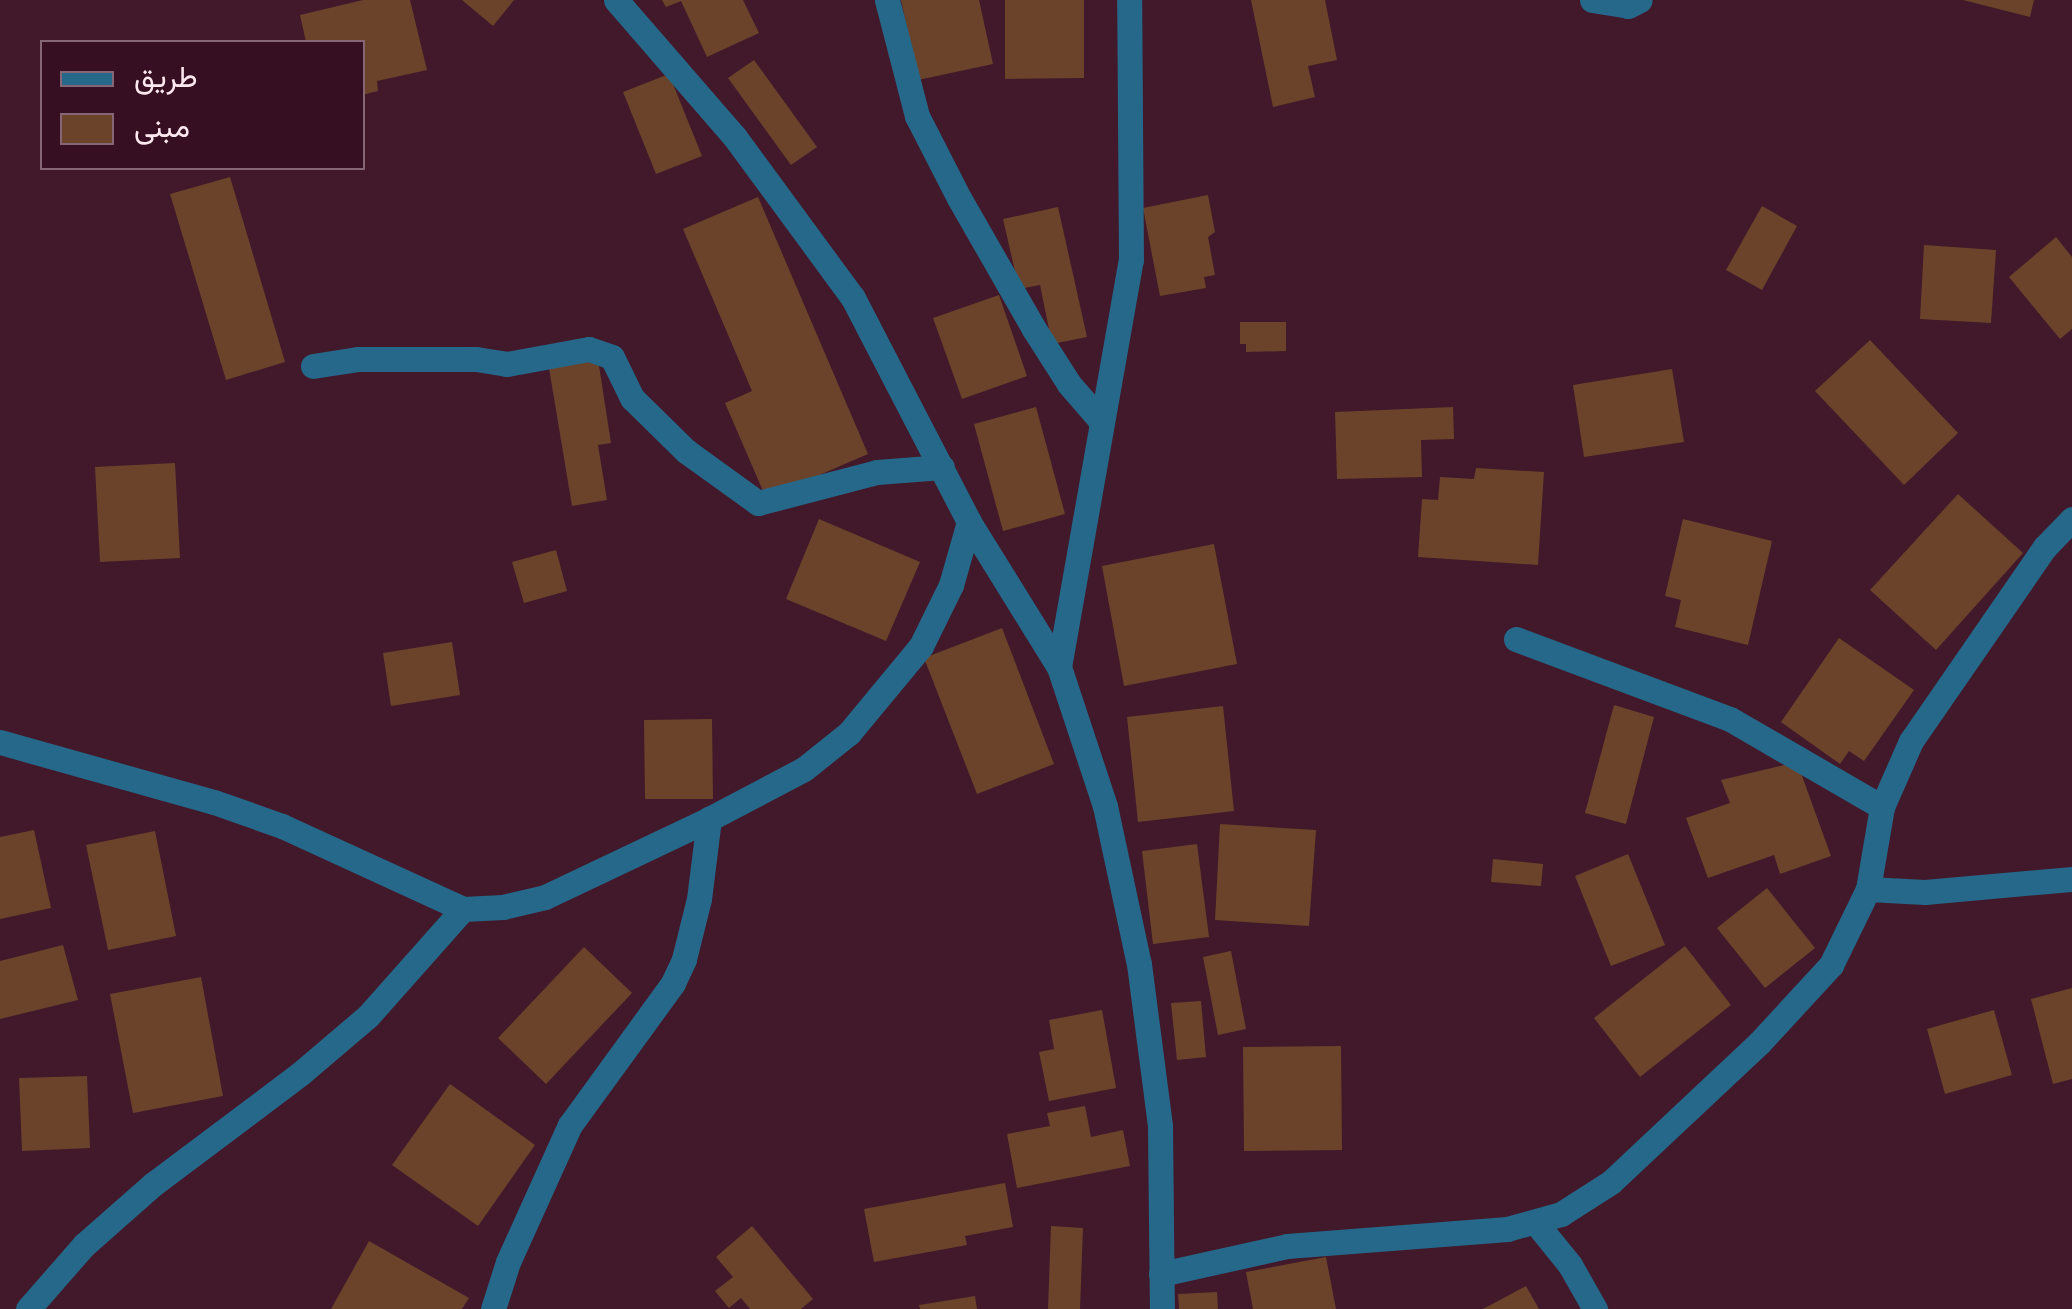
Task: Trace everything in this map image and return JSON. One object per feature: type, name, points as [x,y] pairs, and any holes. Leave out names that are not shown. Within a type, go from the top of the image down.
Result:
[{"type":"street","points":[[616,0],[734,136],[853,298],[969,522],[1059,668],[1106,806],[1128,899],[1160,1126],[1162,1309]]},
{"type":"street","points":[[887,0],[917,116],[950,182],[1025,316],[1070,384],[1101,422]]},
{"type":"street","points":[[1059,668],[1131,260],[1129,0]]},
{"type":"street","points":[[1592,0],[1628,6],[1640,0]]},
{"type":"street","points":[[313,366],[358,359],[476,359],[507,364],[589,349],[612,358],[632,398],[686,450],[758,503],[876,472],[942,467]]},
{"type":"street","points":[[1161,1274],[1287,1246],[1536,1224],[1571,1209],[1611,1182],[1669,1132],[1799,1004],[1831,965],[1868,889],[1882,807],[1911,741],[2046,547],[2072,519]]},
{"type":"street","points":[[0,742],[231,808],[463,908],[503,907],[545,897],[709,819],[804,769],[849,734],[881,700],[928,630],[951,584],[969,522]]},
{"type":"street","points":[[1516,639],[1730,719],[1882,807]]},
{"type":"street","points":[[493,1309],[508,1262],[570,1125],[673,983],[684,959],[699,900],[709,819]]},
{"type":"street","points":[[1868,889],[1925,892],[2072,879]]},
{"type":"street","points":[[28,1309],[84,1246],[152,1185],[355,1028],[420,961],[463,908]]},
{"type":"street","points":[[1536,1224],[1570,1265],[1595,1309]]},
{"type":"building","points":[[363,0],[410,0],[427,70],[377,81],[378,91],[365,94],[365,40],[306,40],[300,15]]},
{"type":"building","points":[[462,0],[514,0],[493,26]]},
{"type":"building","points":[[662,0],[743,0],[759,33],[707,57],[681,1],[666,7]]},
{"type":"building","points":[[901,0],[979,0],[993,64],[918,80]]},
{"type":"building","points":[[1005,0],[1084,0],[1084,78],[1005,79]]},
{"type":"building","points":[[1251,0],[1325,0],[1337,60],[1308,66],[1315,97],[1273,107]]},
{"type":"building","points":[[1963,0],[2034,0],[2030,17]]},
{"type":"building","points":[[754,60],[817,147],[791,165],[728,78]]},
{"type":"building","points":[[669,74],[702,156],[656,174],[623,92]]},
{"type":"building","points":[[230,177],[285,362],[226,380],[170,194]]},
{"type":"building","points":[[1208,195],[1215,232],[1208,237],[1215,275],[1204,277],[1206,288],[1160,296],[1143,208]]},
{"type":"building","points":[[758,197],[868,454],[766,498],[725,403],[752,391],[683,229]]},
{"type":"building","points":[[1762,206],[1797,226],[1762,290],[1726,270]]},
{"type":"building","points":[[1058,207],[1087,337],[1052,344],[1040,285],[1019,289],[1003,219]]},
{"type":"building","points":[[2056,237],[2072,257],[2072,329],[2060,339],[2009,277]]},
{"type":"building","points":[[1924,245],[1996,250],[1991,323],[1920,319]]},
{"type":"building","points":[[999,295],[1027,376],[962,399],[933,318]]},
{"type":"building","points":[[1240,322],[1286,322],[1286,351],[1246,352],[1246,344],[1240,344]]},
{"type":"building","points":[[1870,340],[1958,433],[1904,485],[1815,391]]},
{"type":"building","points":[[598,359],[611,443],[598,445],[607,500],[572,506],[549,368]]},
{"type":"building","points":[[1672,369],[1684,442],[1584,457],[1573,385]]},
{"type":"building","points":[[1036,407],[1065,514],[1003,531],[974,424]]},
{"type":"building","points":[[1453,407],[1454,439],[1421,440],[1422,477],[1337,479],[1335,412]]},
{"type":"building","points":[[175,463],[180,558],[100,562],[95,467]]},
{"type":"building","points":[[1476,468],[1544,472],[1538,565],[1418,557],[1422,499],[1438,500],[1440,477],[1474,479]]},
{"type":"building","points":[[1958,494],[2023,553],[1936,650],[1870,590]]},
{"type":"building","points":[[819,519],[920,562],[886,641],[786,599]]},
{"type":"building","points":[[1683,519],[1772,541],[1748,645],[1675,627],[1681,600],[1665,596]]},
{"type":"building","points":[[1214,544],[1237,664],[1124,686],[1102,566]]},
{"type":"building","points":[[556,550],[567,591],[524,603],[512,562]]},
{"type":"building","points":[[1002,628],[1054,764],[977,794],[924,658]]},
{"type":"building","points":[[1839,638],[1914,690],[1864,761],[1849,751],[1840,764],[1781,722]]},
{"type":"building","points":[[452,642],[460,695],[391,706],[383,653]]},
{"type":"building","points":[[1614,705],[1654,717],[1626,824],[1585,813]]},
{"type":"building","points":[[1223,706],[1234,811],[1138,822],[1127,717]]},
{"type":"building","points":[[712,719],[713,799],[645,799],[644,720]]},
{"type":"building","points":[[1797,762],[1831,856],[1780,874],[1774,855],[1708,878],[1686,818],[1730,803],[1721,780]]},
{"type":"building","points":[[1220,824],[1316,830],[1309,926],[1215,920]]},
{"type":"building","points":[[34,830],[51,908],[0,919],[0,837]]},
{"type":"building","points":[[155,831],[176,936],[108,950],[86,845]]},
{"type":"building","points":[[1197,844],[1209,937],[1153,944],[1142,851]]},
{"type":"building","points":[[1628,854],[1665,945],[1611,966],[1575,876]]},
{"type":"building","points":[[1493,859],[1543,864],[1541,886],[1491,882]]},
{"type":"building","points":[[1767,888],[1815,948],[1765,988],[1717,928]]},
{"type":"building","points":[[63,945],[78,1000],[0,1019],[0,961]]},
{"type":"building","points":[[1685,946],[1731,1005],[1640,1077],[1594,1018]]},
{"type":"building","points":[[584,947],[632,993],[546,1084],[498,1038]]},
{"type":"building","points":[[1231,951],[1246,1029],[1218,1035],[1203,957]]},
{"type":"building","points":[[201,977],[223,1096],[133,1113],[110,994]]},
{"type":"building","points":[[2072,988],[2072,1079],[2053,1084],[2031,999]]},
{"type":"building","points":[[1201,1001],[1206,1057],[1177,1060],[1171,1003]]},
{"type":"building","points":[[1102,1010],[1116,1088],[1049,1101],[1039,1052],[1054,1049],[1049,1020]]},
{"type":"building","points":[[1994,1010],[2012,1075],[1945,1094],[1927,1029]]},
{"type":"building","points":[[1341,1046],[1342,1150],[1244,1151],[1243,1047]]},
{"type":"building","points":[[87,1076],[90,1148],[22,1151],[19,1078]]},
{"type":"building","points":[[450,1084],[535,1145],[478,1226],[392,1165]]},
{"type":"building","points":[[1085,1106],[1091,1137],[1123,1130],[1130,1166],[1017,1188],[1007,1134],[1050,1126],[1047,1113]]},
{"type":"building","points":[[1005,1183],[1013,1227],[965,1236],[967,1245],[874,1262],[864,1209]]},
{"type":"building","points":[[752,1226],[813,1299],[801,1309],[750,1309],[741,1298],[729,1308],[715,1291],[733,1277],[716,1257]]},
{"type":"building","points":[[1051,1226],[1083,1228],[1080,1309],[1048,1309]]},
{"type":"building","points":[[369,1241],[469,1298],[462,1309],[331,1309]]},
{"type":"building","points":[[1326,1257],[1336,1309],[1253,1309],[1246,1272]]},
{"type":"building","points":[[1526,1286],[1539,1309],[1483,1309]]},
{"type":"building","points":[[1217,1292],[1218,1309],[1179,1309],[1178,1294]]},
{"type":"building","points":[[975,1296],[977,1309],[920,1309],[919,1305]]}]
